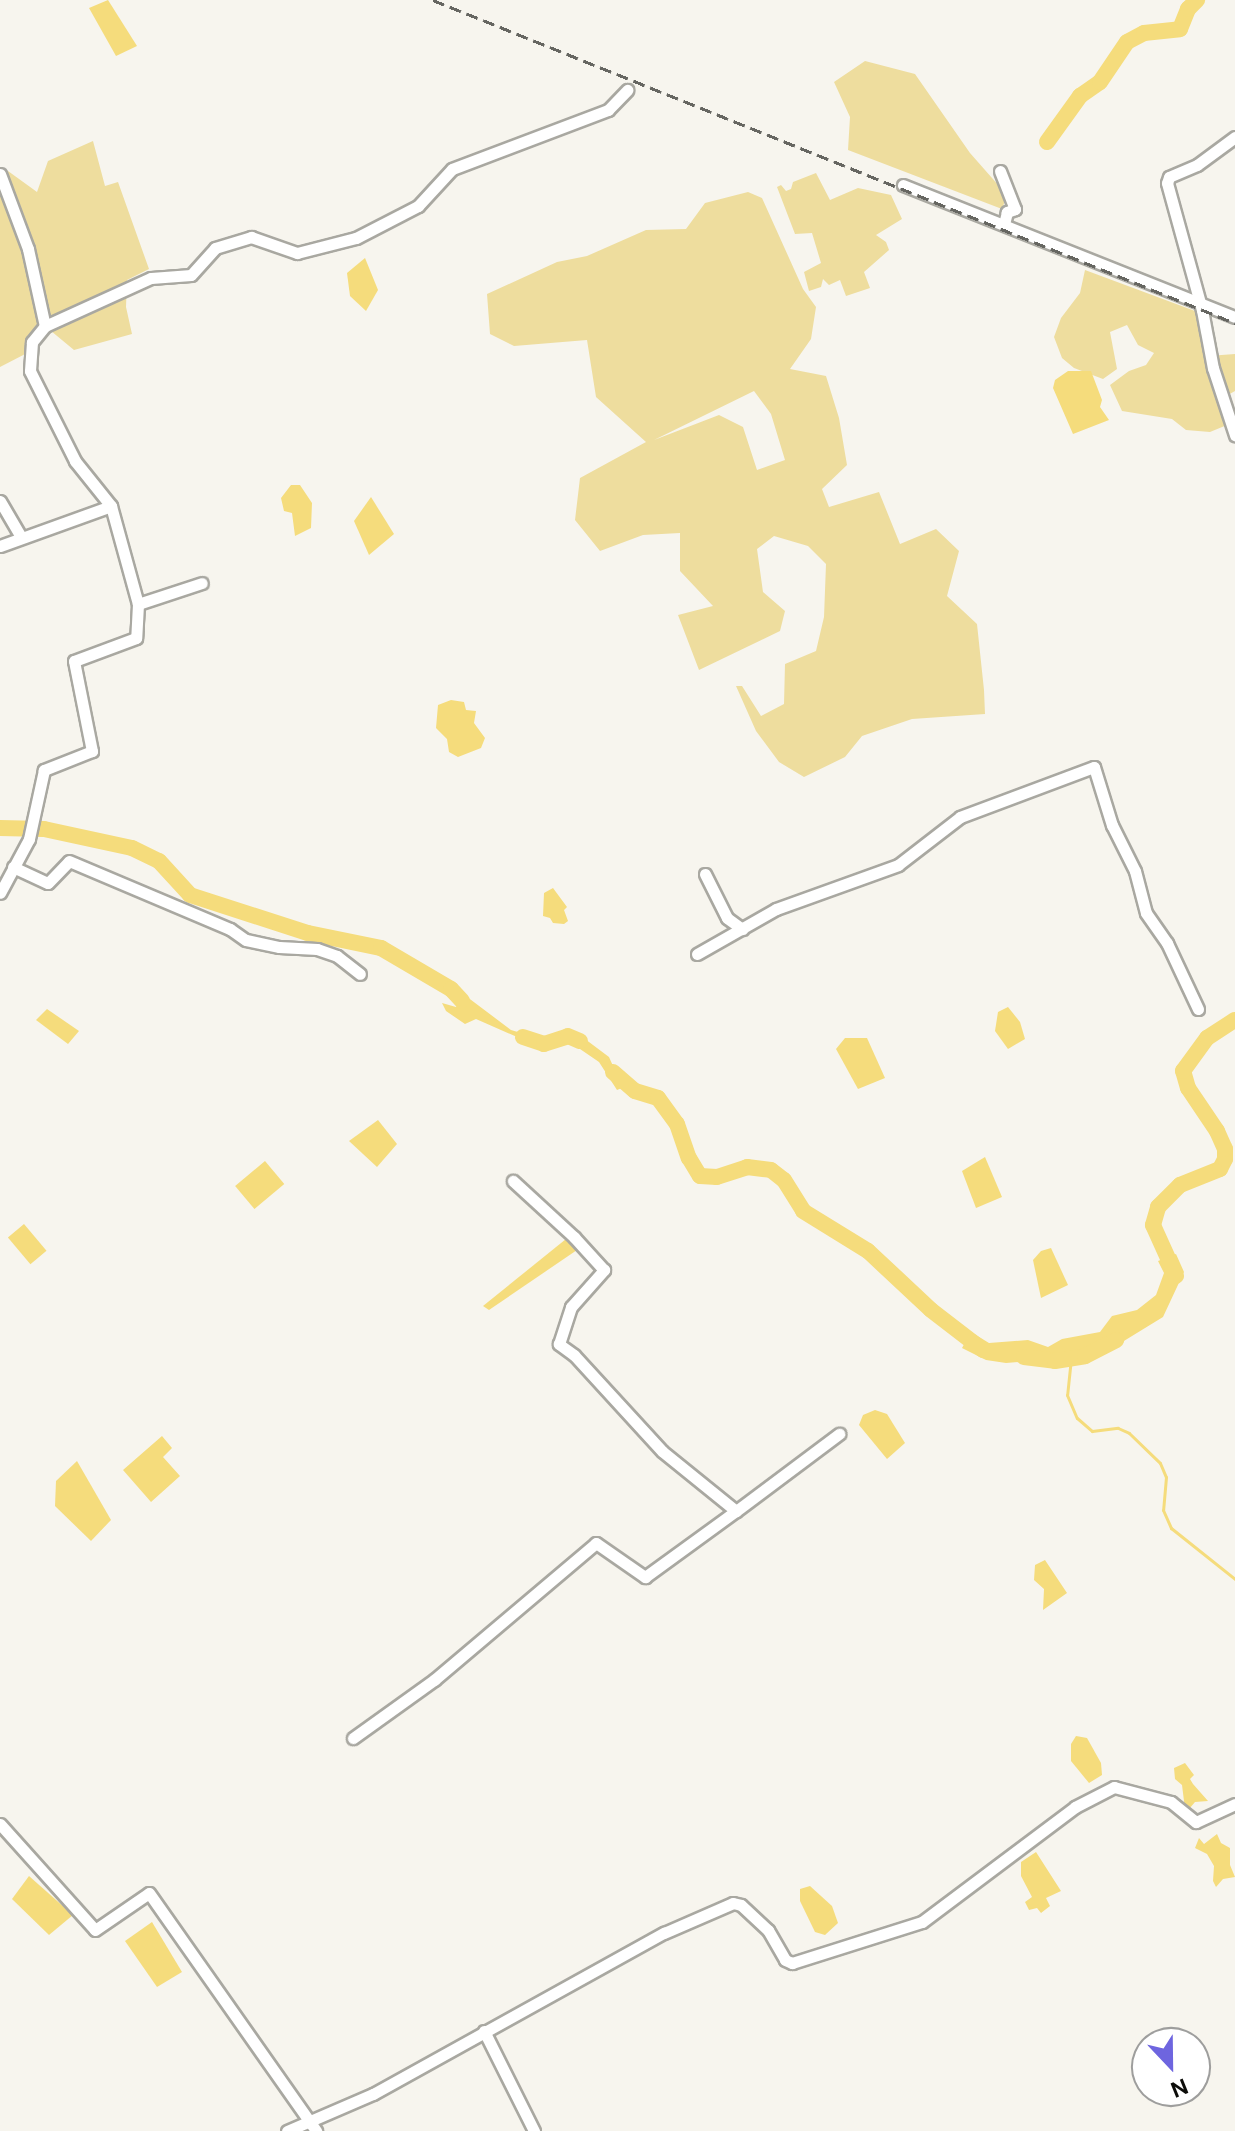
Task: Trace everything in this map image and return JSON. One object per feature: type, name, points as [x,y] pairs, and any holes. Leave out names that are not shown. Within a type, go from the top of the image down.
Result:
[{"type":"street","points":[[0,893],[29,839],[36,819],[44,770],[92,751],[74,661],[136,638],[138,604],[111,506],[75,461],[30,371],[32,342],[45,326],[151,278],[191,275],[215,248],[251,237],[297,253],[356,238],[418,206],[452,169],[608,110],[627,90]]},
{"type":"street","points":[[1235,137],[1197,165],[1169,177],[1167,183],[1213,368],[1235,435]]},
{"type":"street","points":[[1000,171],[1015,209],[1007,212],[1004,224]]},
{"type":"street","points":[[0,174],[28,249],[45,326]]},
{"type":"street","points":[[903,185],[1235,317]]},
{"type":"street","points":[[0,501],[21,537]]},
{"type":"street","points":[[0,546],[111,506]]},
{"type":"street","points":[[138,604],[202,583]]},
{"type":"street","points":[[697,954],[776,909],[898,865],[960,817],[1094,767],[1112,825],[1135,871],[1146,913],[1167,943],[1198,1009]]},
{"type":"street","points":[[13,867],[48,883],[69,861],[230,929],[246,940],[279,947],[317,949],[337,956],[360,974]]},
{"type":"street","points":[[705,874],[727,918],[742,929]]},
{"type":"street","points":[[513,1181],[574,1237],[604,1270],[571,1307],[559,1344],[574,1355],[651,1441],[736,1511]]},
{"type":"street","points":[[353,1738],[445,1671],[596,1543],[645,1577],[839,1434]]},
{"type":"street","points":[[287,2131],[373,2094],[664,1933],[733,1903],[741,1905],[768,1930],[785,1960],[792,1963],[922,1922],[1075,1807],[1114,1787],[1171,1802],[1196,1822],[1235,1804]]},
{"type":"street","points":[[0,1824],[95,1930],[149,1893],[316,2131]]},
{"type":"street","points":[[484,2031],[534,2131]]},
{"type":"shaded area","points":[[108,0],[137,46],[116,56],[89,8]]},
{"type":"shaded area","points":[[865,61],[915,74],[970,153],[1007,195],[1002,209],[848,150],[850,117],[834,82]]},
{"type":"shaded area","points":[[93,141],[105,186],[118,182],[149,269],[127,280],[126,307],[132,334],[74,350],[45,326],[31,351],[0,367],[0,170],[8,171],[37,192],[48,161]]},
{"type":"shaded area","points":[[816,173],[830,200],[858,188],[891,195],[902,219],[876,235],[886,242],[889,250],[864,272],[870,288],[846,296],[840,280],[829,285],[823,279],[821,287],[809,291],[804,272],[821,263],[812,233],[795,234],[777,187],[781,185],[786,191],[791,189],[793,182]]},
{"type":"shaded area","points":[[748,192],[762,198],[803,289],[816,307],[811,339],[790,369],[826,376],[839,418],[847,465],[822,489],[829,507],[879,492],[900,544],[936,529],[959,551],[947,596],[977,624],[985,714],[912,719],[862,736],[845,757],[804,777],[779,762],[756,731],[736,686],[742,686],[761,716],[784,704],[785,664],[816,651],[824,617],[826,564],[808,546],[774,536],[757,549],[763,592],[785,611],[780,631],[699,670],[678,615],[713,606],[680,571],[680,533],[643,535],[600,551],[575,520],[580,478],[646,442],[596,397],[587,340],[514,346],[490,334],[487,294],[557,262],[587,256],[646,230],[686,229],[705,203]],"holes":[[[754,391],[771,414],[785,460],[757,470],[743,427],[719,415],[654,440]]]},
{"type":"shaded area","points":[[365,258],[378,290],[366,311],[350,296],[347,273]]},
{"type":"shaded area","points":[[1085,270],[1195,311],[1208,356],[1235,354],[1235,391],[1226,396],[1227,425],[1210,432],[1186,430],[1172,419],[1122,411],[1110,385],[1129,371],[1146,365],[1154,353],[1138,345],[1127,325],[1110,332],[1117,369],[1103,379],[1074,368],[1062,358],[1054,337],[1061,318],[1080,293]]},
{"type":"shaded area","points":[[1068,371],[1091,371],[1102,400],[1100,407],[1109,420],[1073,434],[1053,388],[1055,380]]},
{"type":"shaded area","points":[[291,485],[300,485],[312,503],[311,528],[295,536],[292,513],[284,511],[281,498]]},
{"type":"shaded area","points":[[371,497],[394,534],[369,555],[354,521]]},
{"type":"shaded area","points":[[451,700],[464,702],[466,710],[476,711],[474,723],[485,738],[481,748],[458,757],[449,752],[447,739],[436,728],[438,705]]},
{"type":"shaded area","points":[[553,888],[567,907],[564,910],[568,921],[564,924],[553,923],[543,916],[544,893]]},
{"type":"shaded area","points":[[430,969],[511,1030],[548,1041],[565,1032],[585,1039],[609,1057],[613,1066],[634,1083],[617,1090],[599,1062],[580,1049],[578,1038],[563,1038],[540,1047],[476,1019],[465,1024],[446,1011],[442,1003],[456,1007],[458,1003],[444,986],[435,981]]},
{"type":"shaded area","points":[[1008,1007],[1020,1022],[1025,1039],[1008,1049],[995,1031],[998,1012]]},
{"type":"shaded area","points":[[47,1009],[79,1031],[68,1044],[36,1020]]},
{"type":"shaded area","points":[[845,1038],[867,1038],[885,1078],[858,1089],[836,1049]]},
{"type":"shaded area","points":[[378,1120],[397,1144],[377,1167],[349,1141]]},
{"type":"shaded area","points":[[985,1157],[1002,1197],[976,1208],[962,1171]]},
{"type":"shaded area","points":[[265,1161],[284,1184],[254,1209],[235,1186]]},
{"type":"shaded area","points":[[24,1224],[46,1251],[30,1264],[8,1237]]},
{"type":"shaded area","points":[[566,1239],[577,1250],[489,1310],[483,1306]]},
{"type":"shaded area","points":[[1051,1248],[1068,1285],[1041,1298],[1033,1260],[1041,1251]]},
{"type":"shaded area","points":[[1176,1254],[1184,1272],[1163,1317],[1119,1344],[1059,1359],[1006,1363],[986,1360],[962,1348],[971,1332],[989,1343],[1028,1340],[1048,1347],[1062,1339],[1100,1332],[1112,1316],[1137,1310],[1156,1295],[1164,1273],[1158,1261]]},
{"type":"shaded area","points":[[875,1410],[887,1414],[905,1443],[887,1459],[859,1425],[863,1415]]},
{"type":"shaded area","points":[[162,1436],[172,1448],[163,1457],[180,1476],[151,1502],[123,1470]]},
{"type":"shaded area","points":[[77,1461],[111,1520],[91,1541],[55,1506],[56,1481]]},
{"type":"shaded area","points":[[1045,1560],[1067,1593],[1043,1610],[1044,1589],[1034,1580],[1035,1565]]},
{"type":"shaded area","points":[[1076,1736],[1087,1738],[1101,1763],[1102,1775],[1089,1783],[1071,1761],[1071,1744]]},
{"type":"shaded area","points":[[1185,1763],[1194,1775],[1190,1779],[1193,1784],[1208,1801],[1195,1802],[1189,1809],[1185,1809],[1182,1785],[1175,1779],[1174,1768]]},
{"type":"shaded area","points":[[1217,1834],[1221,1843],[1230,1848],[1230,1865],[1235,1877],[1223,1879],[1216,1887],[1213,1881],[1214,1866],[1207,1854],[1195,1848],[1199,1838],[1204,1844]]},
{"type":"shaded area","points":[[1036,1852],[1061,1891],[1046,1898],[1050,1906],[1041,1913],[1037,1908],[1029,1910],[1025,1902],[1032,1897],[1021,1876],[1021,1862]]},
{"type":"shaded area","points":[[29,1876],[73,1915],[49,1935],[12,1899]]},
{"type":"shaded area","points":[[810,1886],[832,1906],[838,1923],[825,1935],[815,1932],[800,1901],[800,1889]]},
{"type":"shaded area","points":[[152,1922],[182,1972],[157,1987],[125,1941]]},
{"type":"waterway","points":[[1047,142],[1080,96],[1100,82],[1127,42],[1144,33],[1180,29],[1188,9],[1197,0]]},
{"type":"waterway","points":[[0,828],[44,829],[132,848],[159,861],[190,895],[308,933],[381,948],[451,989],[462,1001]]},
{"type":"waterway","points":[[1176,1276],[1153,1225],[1158,1207],[1180,1185],[1220,1169],[1225,1159],[1225,1149],[1217,1131],[1188,1088],[1183,1071],[1207,1038],[1235,1020]]},
{"type":"waterway","points":[[523,1037],[544,1044],[568,1036],[580,1041]]},
{"type":"waterway","points":[[613,1072],[635,1091],[658,1098],[677,1124],[689,1158],[700,1176],[717,1177],[747,1167],[771,1170],[784,1180],[803,1211],[868,1251],[931,1310],[983,1350]]},
{"type":"waterway","points":[[1024,1357],[1055,1361],[1085,1356],[1116,1340]]},
{"type":"waterway","points":[[1071,1358],[1067,1395],[1077,1418],[1092,1431],[1118,1428],[1129,1433],[1160,1463],[1166,1477],[1163,1510],[1171,1528],[1235,1579]]},
{"type":"railway","points":[[433,0],[1235,323]]}]
